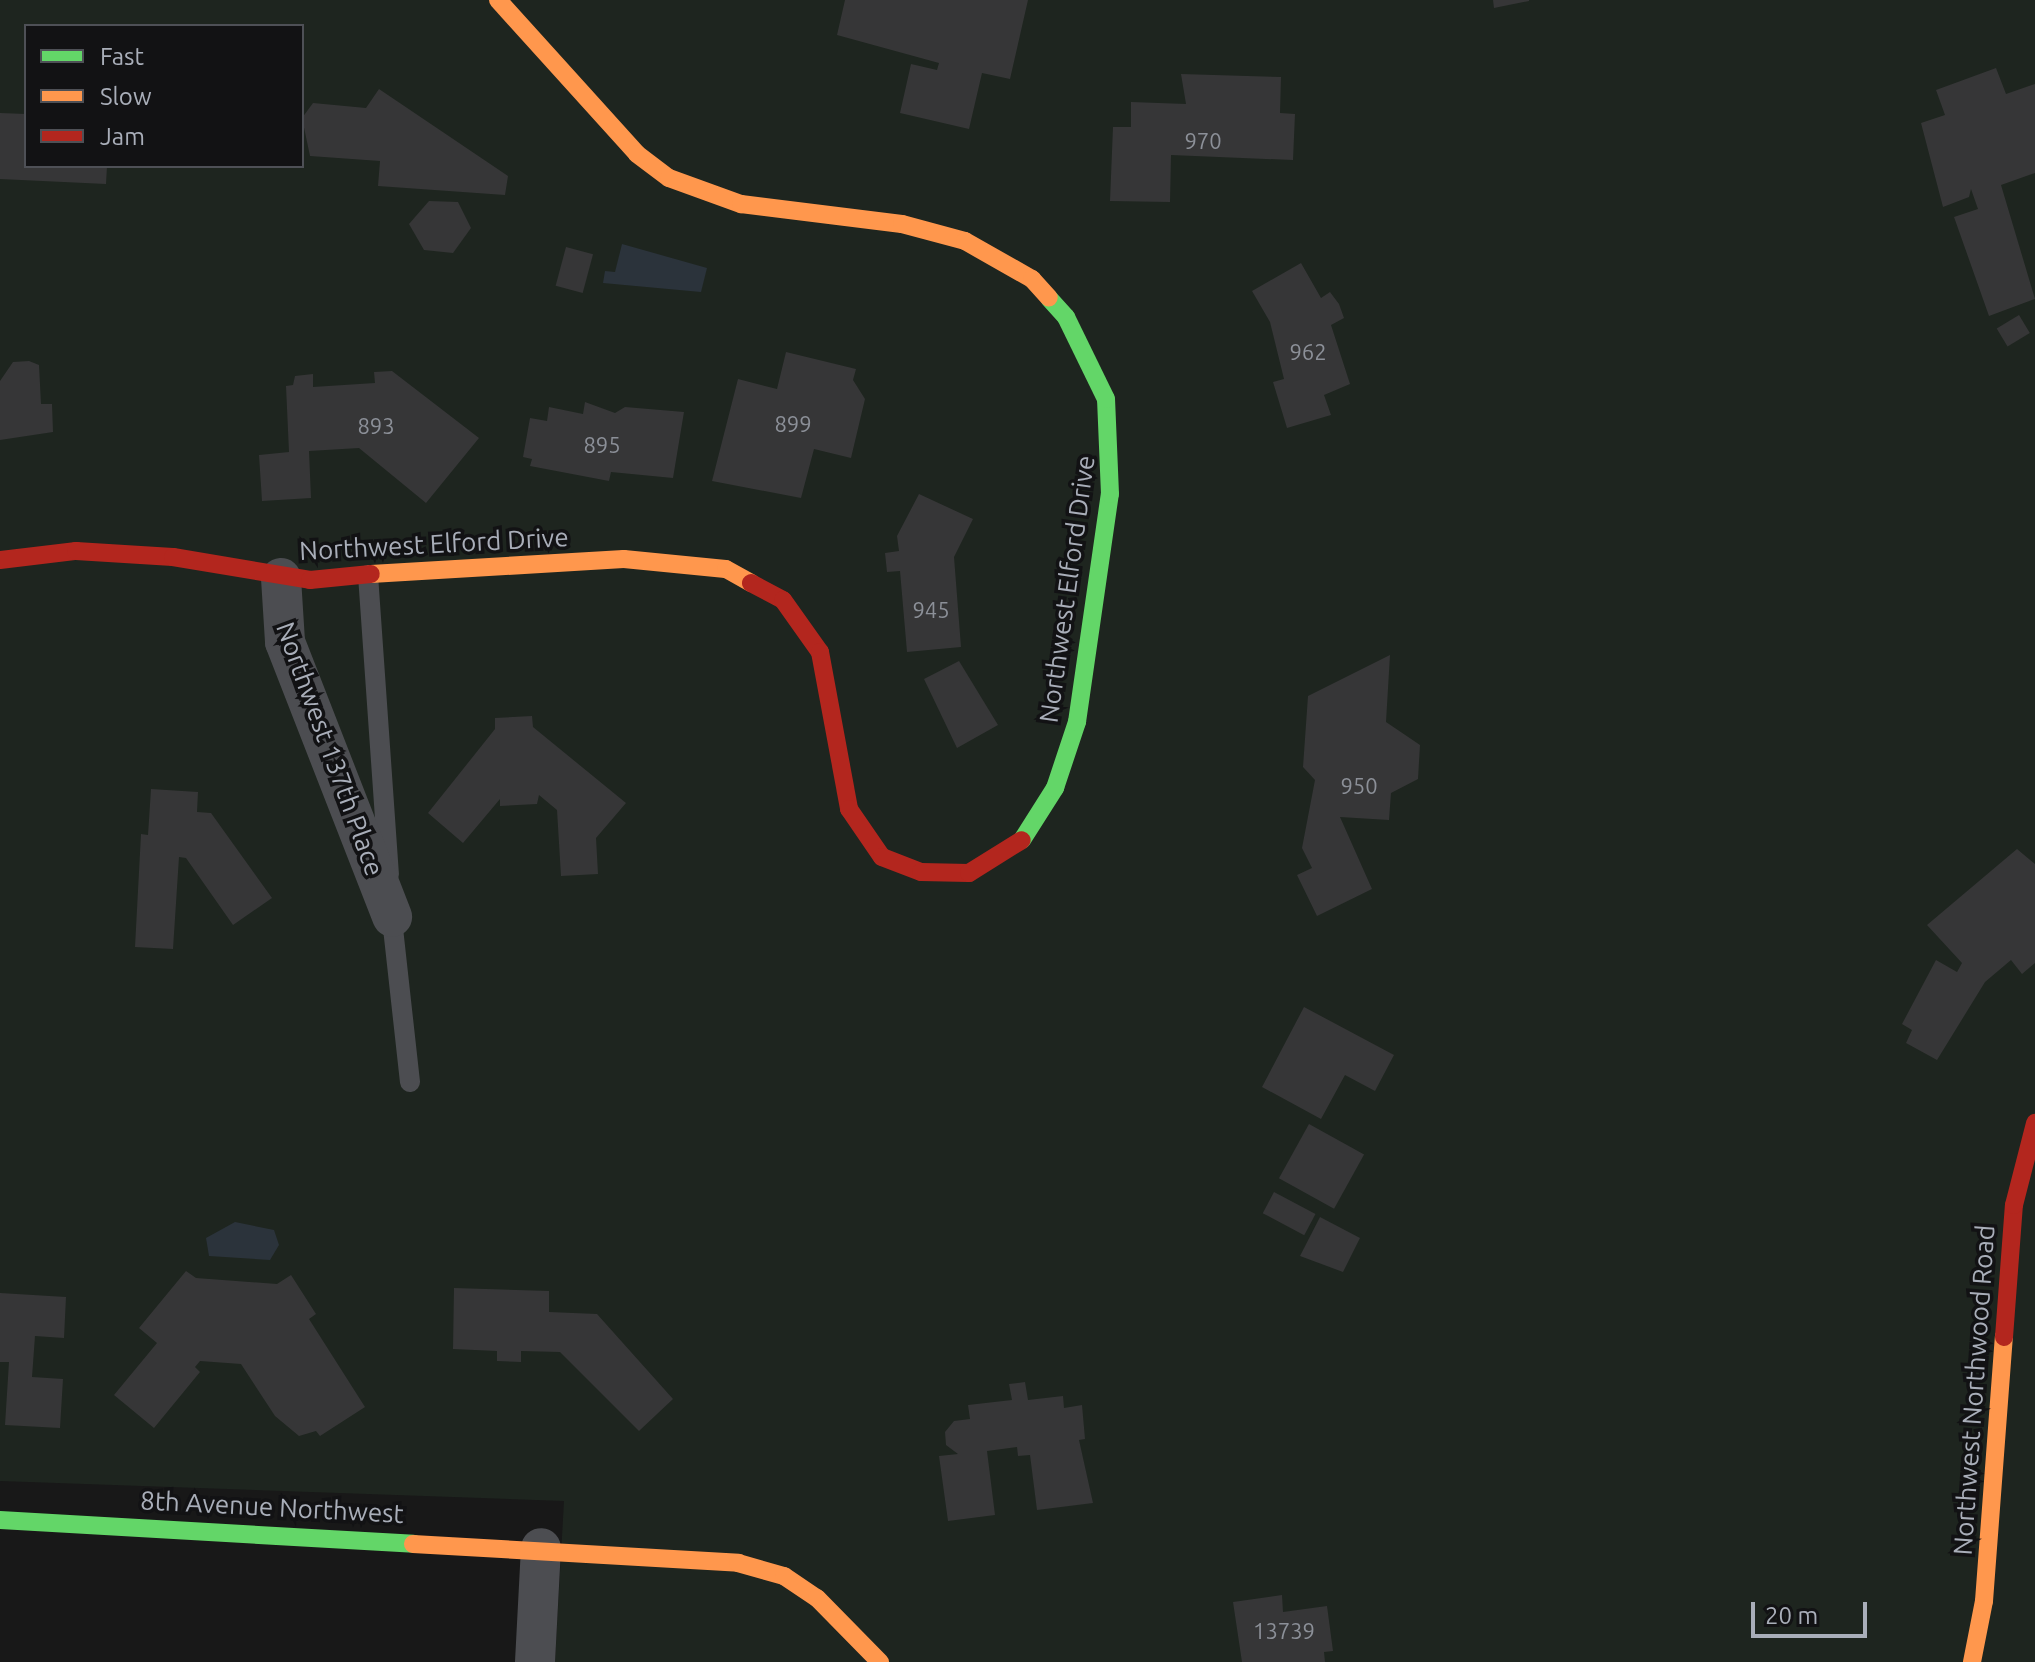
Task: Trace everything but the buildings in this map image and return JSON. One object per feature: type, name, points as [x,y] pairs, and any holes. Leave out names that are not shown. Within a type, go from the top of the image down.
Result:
[{"type":"street","name":"Northwest Elford Drive","points":[[0,560],[76,551],[173,557],[281,578],[624,559],[687,561],[759,583],[805,624],[820,652],[849,809],[864,837],[882,857],[921,872],[969,873],[1020,843],[1055,788],[1077,722],[1112,446],[1100,382],[1056,303],[1008,264],[945,235],[741,204],[669,178],[637,154],[498,0]]},
{"type":"street","name":"Northwest 137th Place","points":[[281,578],[285,642],[392,917]]},
{"type":"street","name":"Northwest Northwood Road","points":[[1972,1662],[1984,1601],[2014,1205],[2035,1123]]},
{"type":"street","name":"8th Avenue Northwest","points":[[0,1520],[541,1548],[738,1563],[784,1576],[850,1626],[880,1662]]},
{"type":"street","points":[[535,1662],[541,1548]]},
{"type":"lane","points":[[368,575],[392,917],[410,1082]]},
{"type":"shaded area","points":[[0,0],[2035,0],[2035,1662],[555,1662],[564,1501],[0,1481]]},
{"type":"shaded area","points":[[622,244],[707,268],[701,292],[603,283],[605,271],[615,272]]},
{"type":"shaded area","points":[[235,1222],[274,1230],[279,1245],[270,1260],[209,1256],[206,1238]]},
{"type":"traffic: fast","points":[[1022,840],[1055,788],[1077,722],[1110,494],[1106,399],[1066,317],[1049,298]]},
{"type":"traffic: fast","points":[[0,1520],[413,1544]]},
{"type":"traffic: slow","points":[[498,0],[637,154],[669,178],[741,204],[902,224],[965,241],[1032,279],[1049,298]]},
{"type":"traffic: slow","points":[[371,574],[624,559],[726,569],[751,583]]},
{"type":"traffic: slow","points":[[1972,1662],[1984,1601],[2004,1337]]},
{"type":"traffic: slow","points":[[413,1544],[738,1563],[784,1576],[817,1598],[880,1662]]},
{"type":"traffic: jam","points":[[0,560],[76,551],[173,557],[310,580],[371,574]]},
{"type":"traffic: jam","points":[[751,583],[783,600],[820,652],[849,809],[882,857],[921,872],[969,873],[1022,840]]},
{"type":"traffic: jam","points":[[2004,1337],[2014,1205],[2035,1123]]}]
